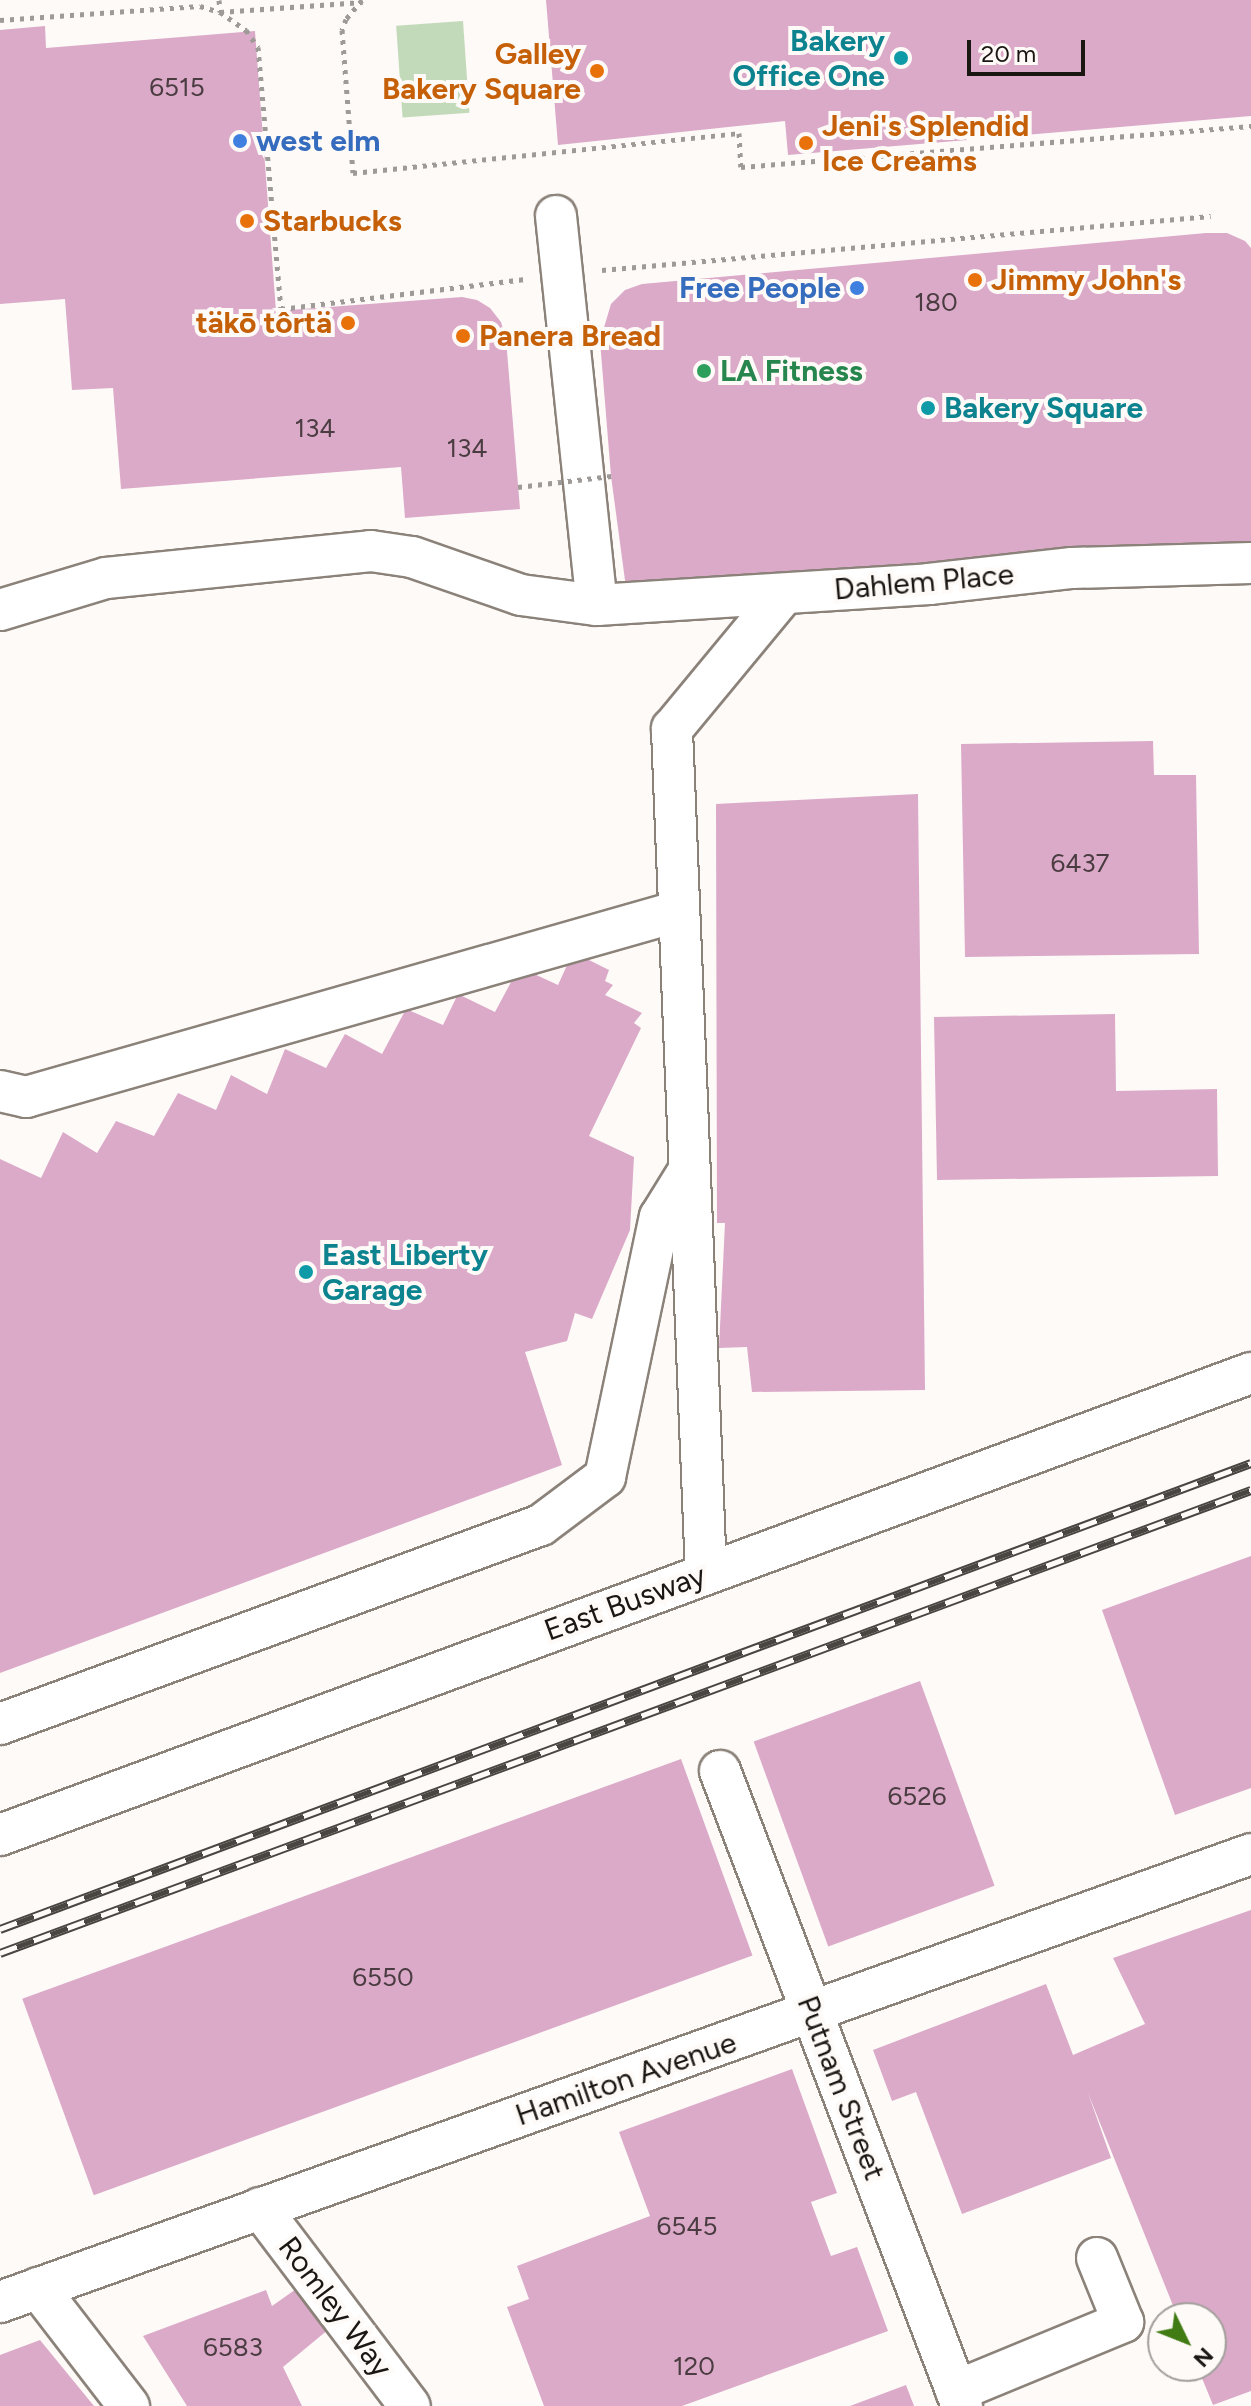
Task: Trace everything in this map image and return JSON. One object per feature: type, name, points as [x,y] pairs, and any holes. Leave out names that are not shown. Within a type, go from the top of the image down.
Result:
[{"type":"street","points":[[556,216],[597,605]]},
{"type":"street","name":"Dahlem Place","points":[[0,610],[106,578],[371,551],[412,557],[521,595],[597,605],[929,584],[1072,568],[1250,572]]},
{"type":"street","points":[[706,1573],[672,729],[783,595]]},
{"type":"street","points":[[0,1091],[26,1097],[679,911]]},
{"type":"street","points":[[0,1724],[541,1525],[605,1477],[660,1217],[689,1170]]},
{"type":"street","name":"East Busway","points":[[0,1835],[1251,1373]]},
{"type":"street","name":"Putnam Street","points":[[720,1771],[959,2398]]},
{"type":"street","name":"Hamilton Avenue","points":[[0,2302],[1251,1854]]},
{"type":"street","name":"Romley Way","points":[[260,2208],[410,2406]]},
{"type":"street","points":[[959,2398],[1123,2322],[1097,2258]]},
{"type":"street","points":[[38,2288],[129,2406]]},
{"type":"path","points":[[219,0],[220,12],[362,1]]},
{"type":"path","points":[[362,1],[346,19],[342,30],[353,173],[739,133],[741,167],[1251,126]]},
{"type":"path","points":[[518,487],[611,476]]},
{"type":"green space","points":[[463,21],[469,113],[403,117],[396,26]]},
{"type":"building","name":"Bakery Office One","points":[[546,0],[1251,0],[1251,116],[788,155],[785,121],[558,145]]},
{"type":"building","points":[[45,26],[46,48],[255,31],[276,311],[462,297],[477,300],[490,308],[501,322],[506,339],[520,509],[405,518],[401,467],[121,489],[113,388],[72,390],[65,299],[0,304],[0,30]]},
{"type":"building","name":"Bakery Square","points":[[1227,233],[1245,241],[1251,248],[1251,554],[629,610],[611,476],[600,341],[611,304],[625,290],[642,284]]},
{"type":"building","points":[[1153,741],[1154,775],[1196,775],[1199,954],[965,957],[961,744]]},
{"type":"building","points":[[918,794],[925,1390],[752,1392],[747,1347],[719,1348],[725,1223],[717,1223],[716,804]]},
{"type":"building","name":"East Liberty Garage","points":[[573,952],[609,970],[605,981],[613,985],[605,995],[642,1013],[634,1023],[641,1028],[589,1136],[634,1157],[630,1230],[592,1319],[575,1313],[567,1341],[525,1352],[562,1465],[0,1673],[0,1159],[41,1178],[63,1132],[97,1153],[116,1121],[154,1136],[178,1093],[216,1110],[231,1075],[267,1094],[285,1049],[326,1068],[345,1034],[382,1054],[406,1009],[443,1025],[458,994],[495,1012],[519,967],[558,985]]},
{"type":"building","points":[[1115,1014],[1116,1091],[1217,1089],[1218,1176],[937,1180],[934,1017]]},
{"type":"building","points":[[1251,1556],[1251,1788],[1175,1815],[1102,1610]]},
{"type":"building","points":[[920,1681],[995,1886],[828,1946],[754,1742]]},
{"type":"building","points":[[681,1759],[752,1955],[94,2195],[22,1999]]},
{"type":"building","points":[[1251,1910],[1251,2391],[1213,2405],[1204,2382],[1227,2382],[1227,2302],[1172,2302],[1088,2093],[1111,2158],[962,2214],[916,2092],[892,2101],[873,2050],[1046,1984],[1073,2055],[1145,2024],[1113,1958]]},
{"type":"building","points":[[792,2069],[837,2193],[811,2202],[831,2256],[857,2247],[888,2331],[682,2406],[544,2406],[507,2307],[529,2299],[517,2266],[650,2216],[619,2132]]},
{"type":"building","points":[[299,2287],[329,2329],[283,2367],[302,2406],[187,2406],[143,2336],[266,2290],[272,2306]]},
{"type":"building","points":[[40,2340],[94,2406],[0,2406],[0,2355]]},
{"type":"building","points":[[906,2385],[914,2406],[850,2406]]},
{"type":"railway","points":[[0,1929],[1251,1463]]},
{"type":"railway","points":[[0,1953],[1251,1490]]},
{"type":"place","name":"Bakery Office One","points":[[901,58]]},
{"type":"place","name":"Galley Bakery Square","points":[[597,71]]},
{"type":"place","name":"west elm","points":[[240,141]]},
{"type":"place","name":"Jeni's Splendid Ice Creams","points":[[806,143]]},
{"type":"place","name":"Starbucks","points":[[247,221]]},
{"type":"place","name":"Jimmy John's","points":[[975,280]]},
{"type":"place","name":"Free People","points":[[857,288]]},
{"type":"place","name":"täkō tôrtä","points":[[348,323]]},
{"type":"place","name":"Panera Bread","points":[[463,336]]},
{"type":"place","name":"LA Fitness","points":[[704,371]]},
{"type":"place","name":"Bakery Square","points":[[928,408]]},
{"type":"place","name":"East Liberty Garage","points":[[306,1272]]}]
